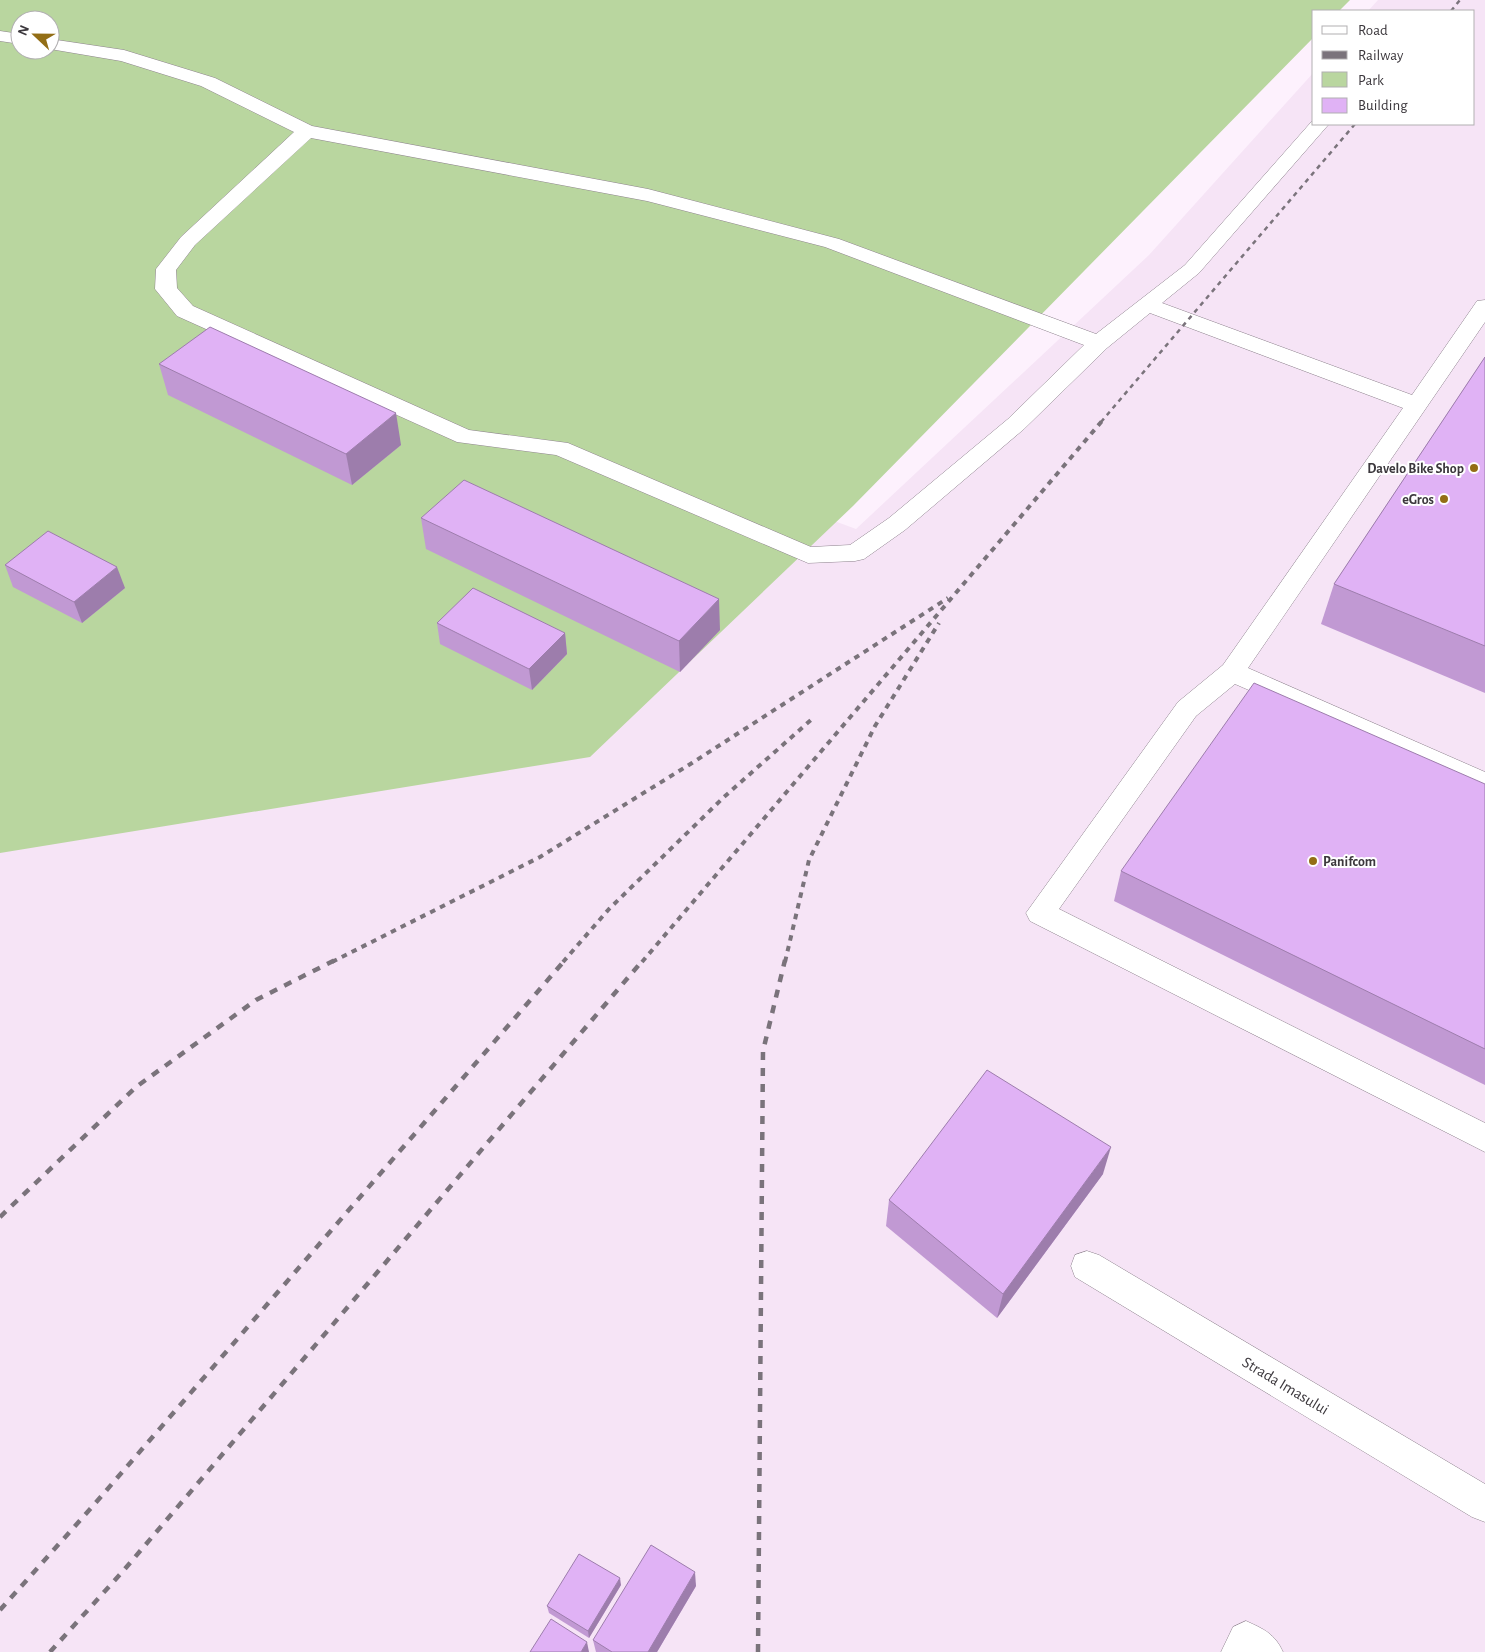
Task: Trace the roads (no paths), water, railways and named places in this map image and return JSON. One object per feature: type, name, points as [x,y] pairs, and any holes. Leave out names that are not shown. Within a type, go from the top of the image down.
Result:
[{"type":"lane","points":[[60,46],[124,56],[208,82],[307,130],[648,195],[832,243],[1100,343]]},
{"type":"lane","points":[[307,130],[188,241],[166,269],[166,289],[185,311],[464,438],[560,448],[808,555],[855,553],[897,524],[1016,424],[1100,343],[1192,270],[1319,125]]},
{"type":"lane","points":[[1147,304],[1418,405]]},
{"type":"lane","points":[[1485,306],[1232,672],[1187,709],[1040,913],[1485,1138]]},
{"type":"lane","points":[[1232,672],[1485,783]]},
{"type":"lane","name":"Strada Imasului","points":[[1087,1266],[1485,1504]]},
{"type":"lane","points":[[1240,1652],[1246,1640],[1264,1652]]},
{"type":"railway","points":[[1452,10],[1460,0]]},
{"type":"railway","points":[[1101,422],[1354,125]]},
{"type":"railway","points":[[642,962],[1102,421]]},
{"type":"railway","points":[[332,962],[540,857],[692,763],[948,598]]},
{"type":"railway","points":[[785,962],[809,860],[875,726],[939,623]]},
{"type":"railway","points":[[563,962],[609,909],[724,797],[812,719]]},
{"type":"railway","points":[[0,1217],[136,1087],[256,1000],[335,960]]},
{"type":"railway","points":[[0,1610],[92,1507],[565,960]]},
{"type":"railway","points":[[50,1652],[124,1570],[643,960]]},
{"type":"railway","points":[[758,1652],[763,1051],[785,960]]},
{"type":"place","name":"Davelo Bike Shop","points":[[1474,468]]},
{"type":"place","name":"eGros","points":[[1444,499]]},
{"type":"place","name":"Panifcom","points":[[1313,861]]}]
